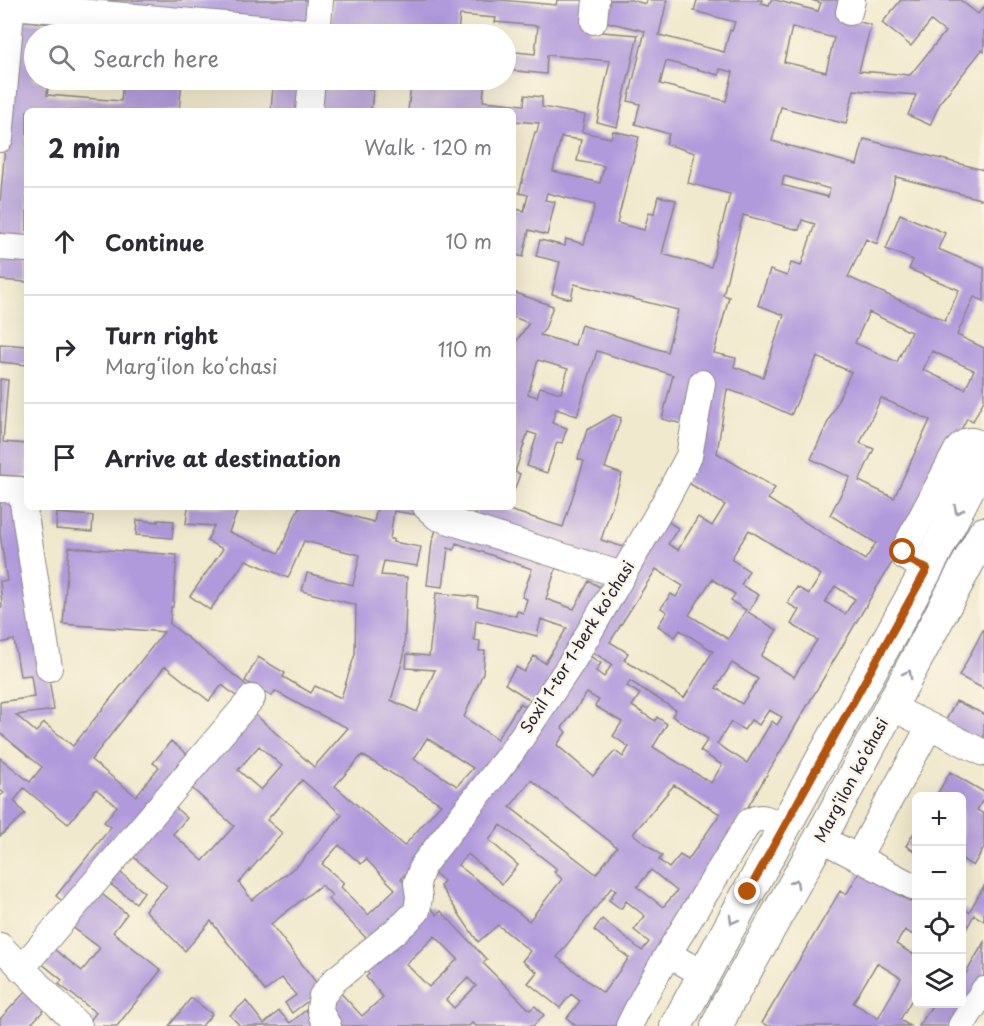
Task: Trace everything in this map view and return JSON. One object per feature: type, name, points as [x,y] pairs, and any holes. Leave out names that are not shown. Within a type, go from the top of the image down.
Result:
[{"type":"main road","name":"Margʻilon koʻchasi","points":[[676,1026],[927,569],[984,458]]},
{"type":"main road","name":"Margʻilon koʻchasi","points":[[717,1026],[984,533]]},
{"type":"street","points":[[318,24],[320,0]]},
{"type":"street","points":[[0,139],[12,3],[219,24]]},
{"type":"street","points":[[309,108],[311,90]]},
{"type":"street","points":[[0,247],[24,249]]},
{"type":"street","name":"Soxil 1-tor 1-berk koʻchasi","points":[[328,1026],[320,1008],[322,996],[335,980],[417,911],[419,897],[417,883],[423,866],[511,753],[572,662],[689,456],[702,383]]},
{"type":"street","points":[[927,569],[904,557],[903,552],[957,450],[962,444],[973,440],[984,446]]},
{"type":"street","points":[[16,490],[49,668]]},
{"type":"street","points":[[429,510],[437,517],[622,575]]},
{"type":"street","points":[[21,969],[252,698]]},
{"type":"street","points":[[891,707],[984,753]]},
{"type":"street","points":[[858,857],[930,726]]},
{"type":"street","points":[[629,1026],[668,954],[748,822],[762,817],[784,828]]},
{"type":"street","points":[[820,838],[912,886]]},
{"type":"street","points":[[0,946],[79,1026]]},
{"type":"street","points":[[668,954],[703,974]]},
{"type":"street","points":[[961,1026],[984,990]]},
{"type":"building","points":[[32,0],[314,0],[311,24],[290,24]]},
{"type":"building","points":[[333,0],[501,0],[556,5],[557,0],[592,0],[589,31],[638,35],[617,127],[597,122],[610,61],[547,55],[546,74],[516,71],[516,52],[535,54],[538,26],[495,22],[496,18],[460,15],[459,24],[331,24]]},
{"type":"building","points":[[606,0],[631,0],[646,4],[647,0],[667,0],[659,35],[724,52],[730,30],[732,31],[735,22],[694,11],[697,0],[762,0],[761,3],[769,5],[771,0],[775,0],[818,11],[821,3],[811,0],[847,0],[843,17],[871,25],[859,71],[910,75],[945,32],[931,21],[911,46],[882,23],[901,0],[960,0],[978,14],[984,7],[984,52],[982,50],[941,101],[930,125],[908,115],[916,95],[854,90],[846,124],[781,107],[772,141],[857,165],[864,139],[984,170],[984,200],[896,177],[877,244],[866,239],[848,277],[945,321],[959,290],[909,269],[913,260],[886,249],[900,214],[945,233],[938,249],[984,268],[984,301],[974,297],[957,335],[984,348],[984,400],[973,421],[967,418],[909,535],[681,921],[626,1026],[576,1026],[567,1018],[580,1001],[571,994],[560,1008],[528,983],[537,972],[522,961],[530,951],[498,925],[478,942],[440,886],[444,881],[430,869],[585,653],[601,663],[596,671],[604,677],[612,664],[586,648],[662,518],[678,528],[668,544],[678,550],[698,517],[712,526],[725,505],[687,482],[687,425],[662,419],[673,375],[597,351],[577,416],[556,409],[552,423],[567,428],[562,443],[557,442],[547,473],[527,466],[537,435],[528,432],[516,469],[516,342],[529,323],[516,318],[516,293],[553,306],[545,329],[540,335],[575,345],[581,325],[667,352],[678,310],[574,284],[571,299],[552,294],[560,262],[536,256],[540,240],[565,246],[566,239],[584,244],[595,205],[547,193],[545,200],[555,202],[547,235],[529,230],[523,257],[516,255],[516,209],[524,211],[528,195],[519,193],[539,123],[516,121],[516,108],[408,108],[410,90],[484,90],[483,101],[524,105],[525,95],[542,97],[542,107],[585,115],[582,132],[611,138],[613,131],[639,137],[617,223],[644,230],[649,212],[654,213],[658,196],[676,200],[662,254],[711,267],[730,194],[688,183],[695,153],[666,144],[669,134],[635,124],[640,104],[628,101],[645,31],[603,21]],"holes":[[[792,27],[834,38],[826,72],[784,62]],[[666,61],[719,75],[720,69],[733,72],[726,101],[660,84]],[[561,137],[581,140],[577,161],[604,166],[600,183],[553,171]],[[784,176],[830,189],[828,197],[782,185]],[[743,215],[799,230],[802,220],[815,224],[801,266],[791,263],[787,276],[770,270],[758,305],[784,315],[763,377],[734,367],[736,358],[714,353],[729,297],[723,295]],[[869,312],[911,332],[897,362],[855,343]],[[932,351],[974,370],[965,389],[923,370]],[[817,357],[851,372],[811,459],[850,477],[830,515],[876,543],[865,560],[768,499],[775,488],[717,453],[727,389],[791,415]],[[538,360],[568,369],[561,393],[540,387],[537,397],[528,394]],[[881,398],[930,420],[894,498],[859,481],[874,449],[860,443]],[[749,530],[821,575],[809,594],[797,587],[787,603],[799,610],[791,624],[817,640],[794,677],[761,656],[777,630],[748,612],[759,595],[741,585],[749,571],[731,559]],[[656,569],[683,586],[676,597],[671,594],[661,608],[667,612],[658,626],[675,637],[680,630],[713,651],[684,698],[624,660],[628,653],[610,642]],[[712,579],[735,594],[731,601],[746,610],[728,639],[689,615]],[[835,586],[855,599],[845,614],[825,602]],[[732,663],[758,679],[742,704],[716,688]],[[630,681],[676,710],[672,716],[708,739],[700,751],[722,765],[711,783],[653,747],[667,724],[657,717],[655,721],[632,706],[640,694],[627,686]],[[587,693],[599,700],[595,706],[622,722],[613,736],[629,747],[623,757],[615,751],[593,776],[557,745],[566,732],[562,728]],[[769,710],[782,717],[777,725],[772,721],[747,763],[717,744],[731,722],[744,730],[751,720],[759,725]],[[531,780],[617,847],[596,874],[510,807]],[[674,785],[720,814],[688,860],[680,855],[669,868],[659,860],[662,856],[633,834]],[[501,825],[557,869],[554,872],[562,879],[529,921],[458,865],[468,854],[502,884],[518,865],[489,840]],[[651,870],[677,891],[663,907],[637,887]],[[612,887],[616,890],[609,900],[621,909],[626,901],[645,916],[634,930],[649,942],[642,951],[602,919],[594,930],[629,958],[603,993],[557,957]]]},
{"type":"building","points":[[16,20],[53,24],[24,24],[24,90],[48,90],[47,95],[121,101],[122,90],[181,90],[179,108],[24,108],[24,239],[0,236],[0,204]]},
{"type":"building","points":[[273,90],[304,90],[302,108],[271,108]]},
{"type":"building","points":[[321,90],[373,90],[371,108],[319,108]]},
{"type":"building","points":[[0,258],[24,260],[24,282],[0,280]]},
{"type":"building","points":[[0,344],[24,346],[24,365],[0,362]]},
{"type":"building","points":[[0,379],[8,380],[3,442],[24,444],[24,477],[0,475]]},
{"type":"building","points":[[613,415],[621,418],[605,468],[622,474],[601,540],[630,549],[622,571],[473,523],[477,510],[509,510],[563,527],[584,461],[578,459],[587,430]]},
{"type":"building","points":[[516,472],[520,474],[516,485]]},
{"type":"building","points":[[13,495],[54,710],[16,715],[36,732],[44,723],[73,746],[164,632],[63,624],[69,547],[177,555],[170,624],[250,688],[241,700],[222,685],[209,701],[165,666],[91,760],[136,796],[159,767],[153,763],[171,741],[194,760],[71,908],[56,896],[111,827],[104,822],[117,806],[96,789],[68,824],[24,788],[14,801],[25,814],[0,836],[0,796],[4,793],[0,790],[0,758],[30,782],[42,767],[0,733],[0,702],[34,697],[31,675],[20,676],[14,640],[0,643],[0,607],[2,607],[0,581],[7,581],[0,534],[0,497]]},
{"type":"building","points":[[188,510],[238,510],[229,532],[279,553],[298,510],[328,510],[374,522],[376,510],[419,510],[418,515],[394,511],[390,539],[393,539],[393,542],[421,547],[417,566],[384,561],[381,575],[407,577],[404,656],[391,700],[417,712],[435,670],[406,668],[407,654],[429,656],[436,593],[478,597],[477,606],[516,616],[517,611],[523,613],[527,599],[522,597],[532,569],[456,543],[454,550],[448,548],[443,587],[427,585],[432,542],[439,521],[559,559],[546,599],[574,609],[589,581],[609,592],[541,707],[505,684],[516,667],[524,672],[534,656],[545,663],[567,628],[541,619],[537,636],[476,620],[474,640],[480,641],[479,651],[485,651],[483,673],[464,717],[497,739],[520,703],[534,711],[437,838],[401,879],[417,894],[369,941],[328,899],[332,895],[321,885],[271,924],[322,990],[292,1013],[285,1003],[296,995],[282,978],[265,991],[211,921],[185,951],[145,910],[167,886],[129,853],[171,804],[187,818],[173,834],[203,861],[234,826],[186,783],[250,710],[314,767],[348,728],[275,691],[272,696],[245,681],[258,657],[285,673],[283,677],[311,693],[315,686],[341,698],[355,654],[356,605],[302,591],[307,573],[353,585],[360,555],[304,541],[288,578],[246,560],[210,610],[190,596],[223,549],[207,541],[214,526],[186,524]],"holes":[[[427,738],[473,768],[457,786],[414,759]],[[259,746],[282,766],[261,790],[238,770]],[[362,755],[441,804],[404,846],[335,786]],[[302,780],[342,815],[299,864],[252,900],[239,883],[282,833],[267,820]],[[339,845],[361,864],[366,859],[395,889],[368,915],[341,887],[344,883],[322,864]]]},
{"type":"building","points":[[57,513],[93,516],[92,532],[56,529]]},
{"type":"building","points":[[137,520],[174,521],[172,538],[136,535]]},
{"type":"building","points":[[984,628],[984,689],[959,676]]},
{"type":"building","points":[[956,701],[984,714],[984,742],[945,722]]},
{"type":"building","points":[[950,772],[984,792],[984,798],[977,810],[984,814],[984,848],[973,866],[966,862],[966,792],[938,792]]},
{"type":"building","points":[[912,836],[912,850],[906,846]]},
{"type":"building","points":[[116,869],[144,892],[136,903],[106,881]]},
{"type":"building","points":[[860,871],[912,903],[912,934],[905,930],[896,944],[912,954],[912,999],[900,1020],[910,1026],[768,1026],[762,1023],[840,891],[846,895]],"holes":[[[877,963],[901,978],[878,1018],[853,1003]]]},
{"type":"building","points":[[984,886],[984,921],[974,915],[966,930],[966,910],[969,912]]},
{"type":"building","points":[[94,888],[127,914],[113,932],[161,970],[117,1026],[86,1026],[96,1013],[59,984],[62,980],[35,958],[46,943],[82,971],[100,948],[67,923]]},
{"type":"building","points":[[430,907],[437,915],[441,911],[487,960],[483,963],[530,1010],[535,1006],[544,1015],[533,1026],[476,1026],[472,1023],[469,1026],[341,1026],[331,1013],[329,999],[338,990],[362,1016],[383,997],[366,977],[369,974],[360,965]],"holes":[[[435,936],[458,959],[429,987],[406,964]],[[468,978],[476,986],[454,1008],[446,1000]]]},
{"type":"building","points":[[984,942],[984,980],[957,1026],[919,1026],[930,1008],[966,1008],[966,973]]},
{"type":"building","points":[[30,987],[49,1005],[29,1026],[0,1026],[0,1019]]},
{"type":"building","points":[[191,998],[212,1014],[202,1026],[169,1026]]},
{"type":"building","points":[[246,1001],[264,1024],[279,1011],[290,1023],[306,1010],[320,1026],[240,1026],[230,1015]]},
{"type":"route","points":[[748,892],[927,569],[904,557],[903,552]]}]
